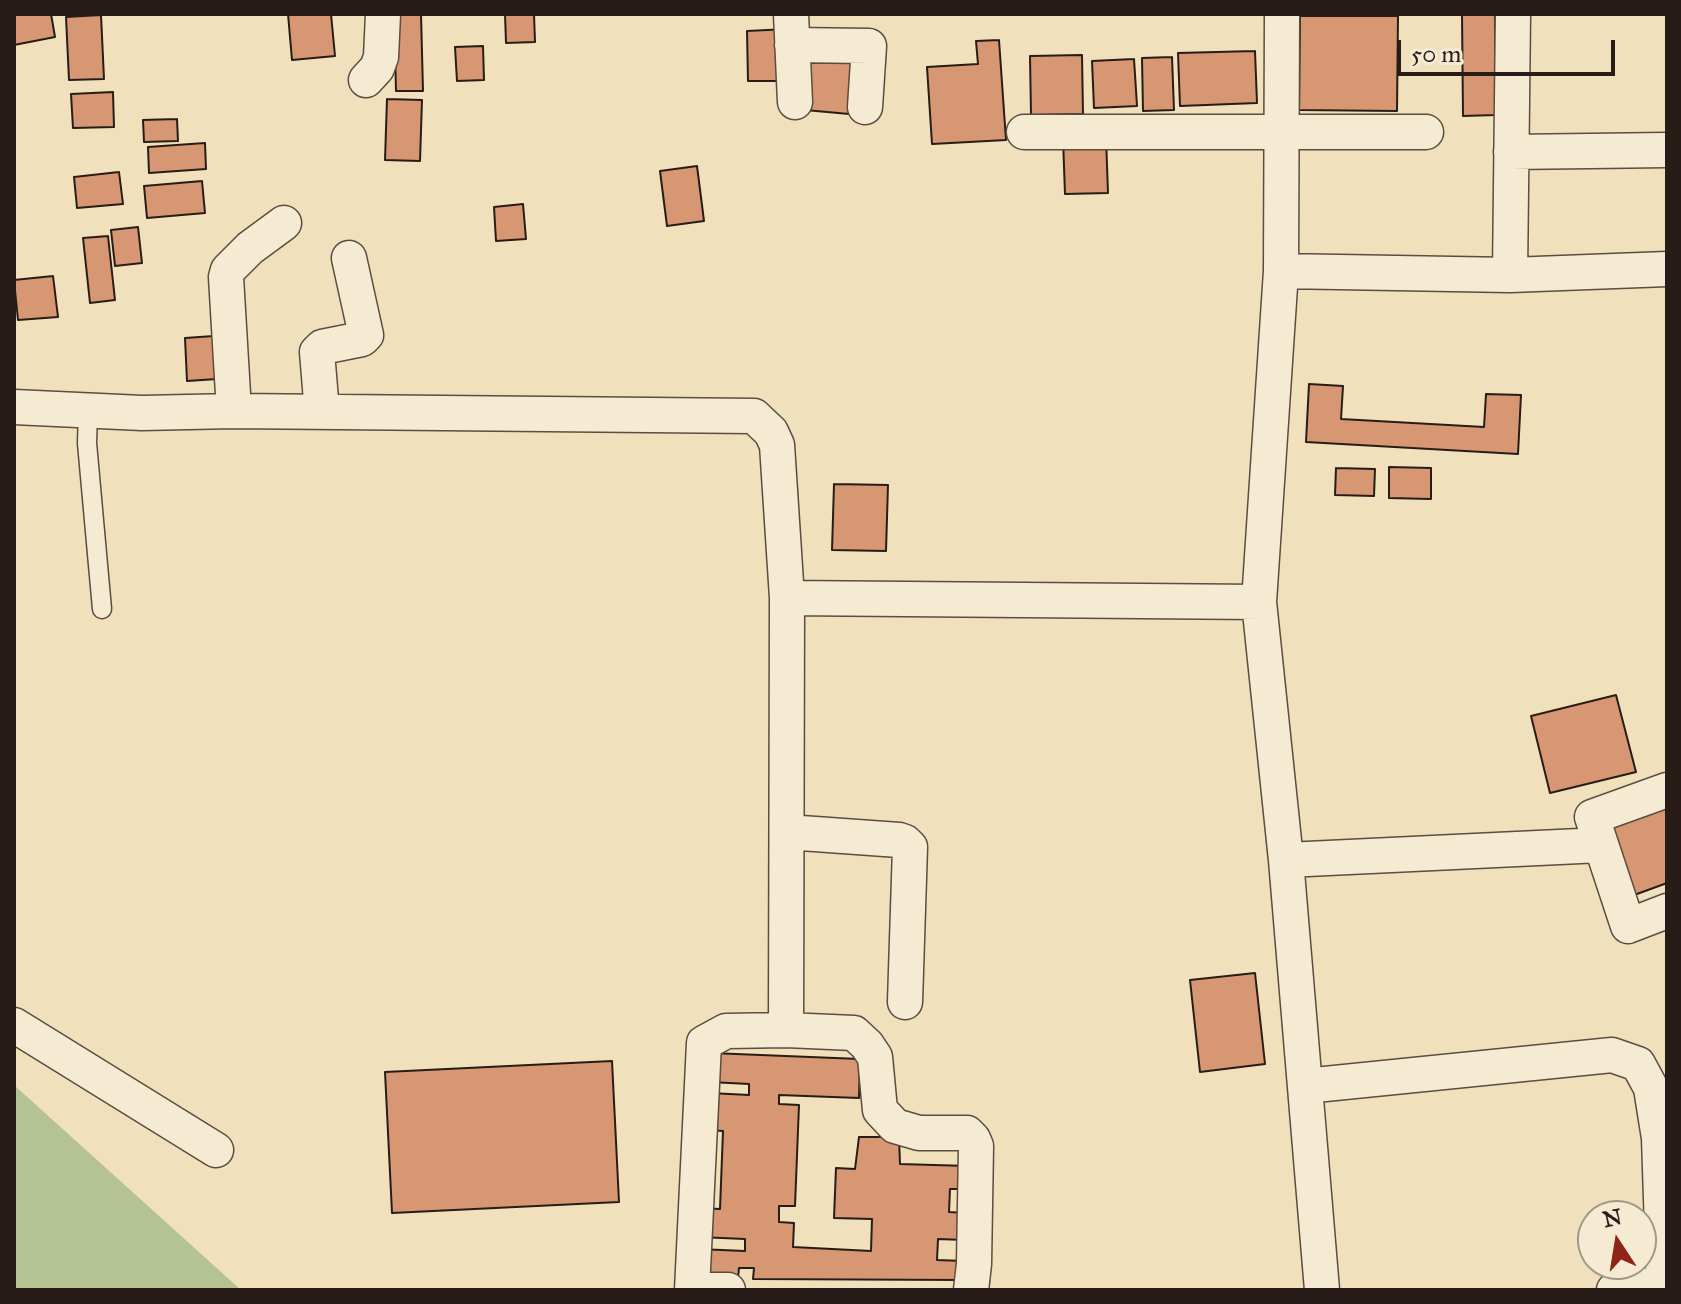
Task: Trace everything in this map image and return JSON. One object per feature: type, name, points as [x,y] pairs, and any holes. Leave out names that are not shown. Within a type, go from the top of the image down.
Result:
[{"type":"street","points":[[366,80],[377,68],[381,57],[383,14]]},
{"type":"street","points":[[1282,14],[1281,271],[1259,602],[1286,860],[1322,1290]]},
{"type":"street","points":[[1510,275],[1513,14]]},
{"type":"street","points":[[795,102],[792,29],[869,46],[865,107]]},
{"type":"street","points":[[1024,132],[1426,132]]},
{"type":"street","points":[[1511,152],[1667,150]]},
{"type":"street","points":[[234,411],[226,277],[228,270],[250,248],[284,223]]},
{"type":"street","points":[[322,412],[317,352],[322,347],[362,339],[366,335],[349,258]]},
{"type":"street","points":[[1281,271],[1510,275],[1667,269]]},
{"type":"street","points":[[14,407],[142,413],[234,411],[754,416],[771,432],[777,445],[787,598],[786,1030]]},
{"type":"street","points":[[787,598],[1259,602]]},
{"type":"street","points":[[1667,790],[1592,817],[1628,926],[1667,911]]},
{"type":"street","points":[[787,832],[899,840],[910,847],[905,1002]]},
{"type":"street","points":[[1286,860],[1601,845]]},
{"type":"street","points":[[14,1025],[216,1150]]},
{"type":"street","points":[[728,1290],[692,1290],[704,1043],[726,1031],[786,1030],[854,1033],[875,1057],[880,1110],[895,1126],[919,1133],[967,1133],[973,1139],[976,1161],[971,1290]]},
{"type":"street","points":[[1305,1086],[1612,1055],[1638,1064],[1651,1088],[1663,1138],[1664,1286],[1614,1290]]},
{"type":"lane","points":[[88,411],[87,443],[102,609]]},
{"type":"green space","points":[[14,1085],[241,1290],[14,1290]]},
{"type":"building","points":[[14,14],[51,14],[55,37],[14,45]]},
{"type":"building","points":[[288,14],[331,14],[335,56],[292,60]]},
{"type":"building","points":[[394,14],[421,14],[423,91],[396,91]]},
{"type":"building","points":[[505,14],[534,14],[535,42],[506,43]]},
{"type":"building","points":[[1462,14],[1495,14],[1496,115],[1463,116]]},
{"type":"building","points":[[101,15],[104,79],[69,80],[66,17]]},
{"type":"building","points":[[1300,16],[1398,16],[1397,111],[1299,110]]},
{"type":"building","points":[[788,29],[789,81],[748,81],[747,31]]},
{"type":"building","points":[[999,40],[1006,140],[932,144],[927,67],[978,64],[976,41]]},
{"type":"building","points":[[483,46],[484,80],[457,81],[455,47]]},
{"type":"building","points":[[1255,51],[1257,103],[1180,106],[1178,53]]},
{"type":"building","points":[[810,52],[865,56],[860,115],[805,110]]},
{"type":"building","points":[[1082,55],[1083,114],[1031,115],[1030,56]]},
{"type":"building","points":[[1172,57],[1174,110],[1143,111],[1142,58]]},
{"type":"building","points":[[1134,59],[1137,106],[1094,108],[1092,61]]},
{"type":"building","points":[[113,92],[114,127],[73,128],[71,94]]},
{"type":"building","points":[[387,99],[422,100],[420,161],[385,160]]},
{"type":"building","points":[[177,119],[178,141],[144,142],[143,120]]},
{"type":"building","points":[[1106,137],[1108,193],[1065,194],[1063,139]]},
{"type":"building","points":[[205,143],[206,169],[149,173],[148,147]]},
{"type":"building","points":[[697,166],[704,221],[667,226],[660,171]]},
{"type":"building","points":[[119,172],[123,204],[77,208],[74,177]]},
{"type":"building","points":[[202,181],[205,213],[147,218],[144,186]]},
{"type":"building","points":[[523,204],[526,239],[496,241],[494,207]]},
{"type":"building","points":[[138,227],[142,263],[115,266],[111,230]]},
{"type":"building","points":[[108,236],[115,300],[90,303],[83,238]]},
{"type":"building","points":[[53,276],[58,317],[18,320],[14,280]]},
{"type":"building","points":[[214,336],[217,379],[187,381],[185,338]]},
{"type":"building","points":[[1309,384],[1343,386],[1341,419],[1484,427],[1486,394],[1521,395],[1518,454],[1306,442]]},
{"type":"building","points":[[1389,467],[1431,468],[1431,499],[1389,498]]},
{"type":"building","points":[[1336,468],[1375,469],[1374,496],[1335,495]]},
{"type":"building","points":[[834,484],[888,485],[886,551],[832,550]]},
{"type":"building","points":[[1616,695],[1636,772],[1550,793],[1531,716]]},
{"type":"building","points":[[1667,793],[1667,883],[1626,898],[1598,817]]},
{"type":"building","points":[[1255,973],[1265,1064],[1200,1072],[1190,980]]},
{"type":"building","points":[[711,1053],[860,1059],[859,1098],[779,1095],[779,1104],[799,1105],[795,1206],[779,1206],[779,1222],[794,1223],[793,1247],[871,1251],[872,1219],[834,1218],[836,1168],[855,1169],[859,1137],[899,1137],[900,1164],[968,1166],[967,1189],[950,1189],[949,1212],[965,1213],[964,1240],[938,1239],[937,1260],[964,1261],[961,1280],[753,1279],[754,1268],[739,1268],[738,1278],[698,1277],[698,1249],[745,1251],[745,1239],[699,1237],[700,1208],[720,1209],[723,1131],[708,1130],[710,1093],[749,1095],[749,1084],[710,1082]]},
{"type":"building","points":[[612,1061],[619,1202],[392,1213],[385,1072]]}]
